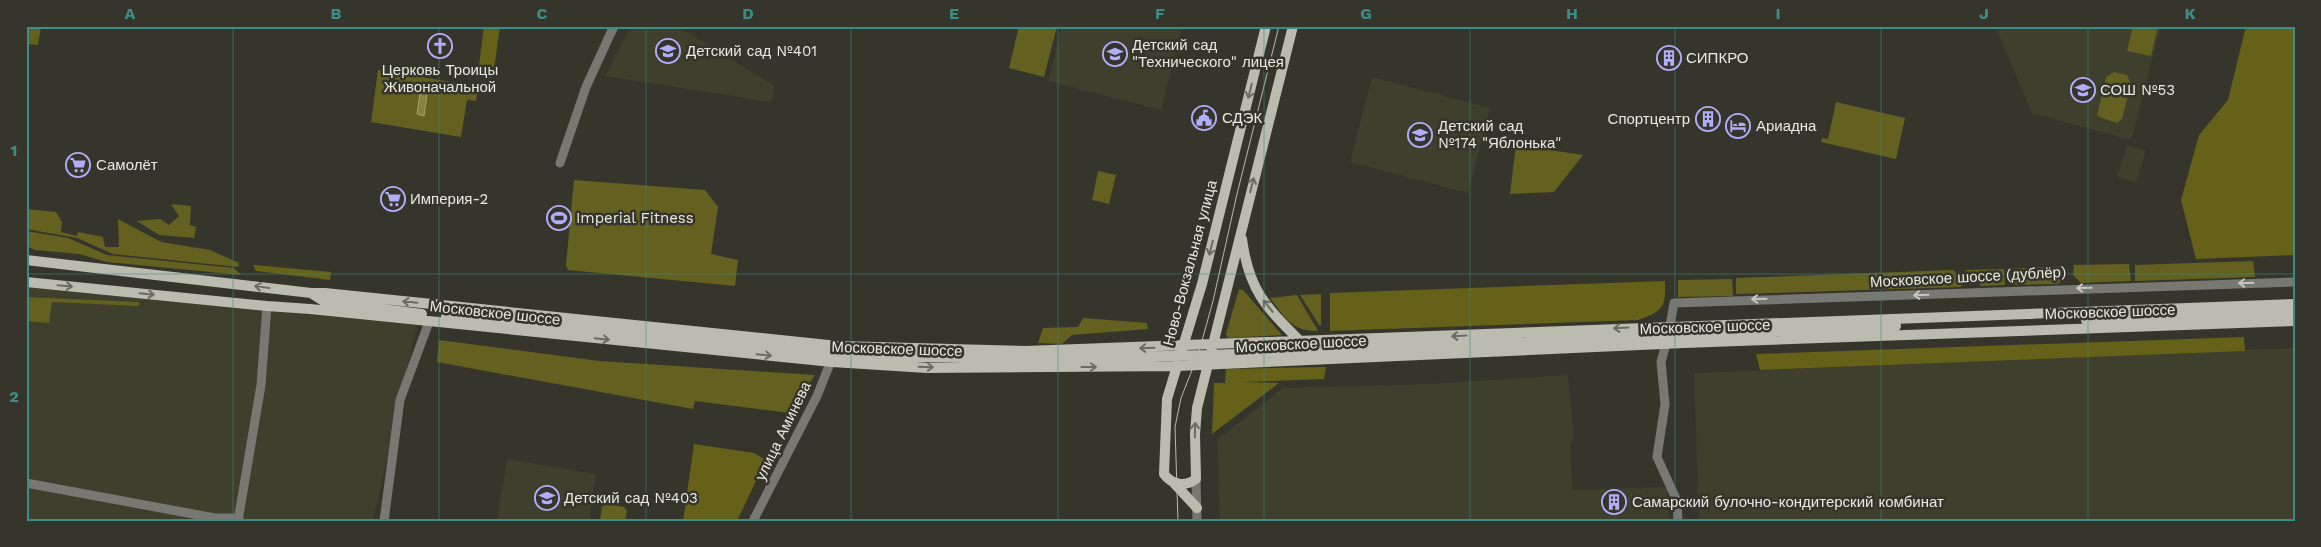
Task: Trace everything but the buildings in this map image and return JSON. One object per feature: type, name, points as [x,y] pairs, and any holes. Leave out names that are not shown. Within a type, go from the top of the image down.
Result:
[{"type":"main road","name":"Ново-Вокзальная улица","points":[[1197,507],[1164,474],[1167,399],[1202,284],[1266,26]]},
{"type":"main road","points":[[1173,482],[1186,484],[1196,479],[1195,421],[1293,26]]},
{"type":"main road","points":[[1241,233],[1247,271],[1254,288],[1278,319],[1304,346]]},
{"type":"main road","name":"Московское шоссе","points":[[27,259],[310,294],[326,293],[838,346],[1181,356]]},
{"type":"main road","name":"Московское шоссе","points":[[28,284],[267,306],[431,318],[833,358],[1025,358],[1210,355],[1668,335],[1976,317],[2295,304]]},
{"type":"main road","name":"Московское шоссе","points":[[310,294],[325,302],[431,318]]},
{"type":"main road","name":"Московское шоссе","points":[[310,308],[325,302]]},
{"type":"main road","name":"Московское шоссе","points":[[1210,355],[1304,346],[2295,312]]},
{"type":"main road","name":"Московское шоссе","points":[[1668,335],[2295,321]]},
{"type":"street","points":[[560,163],[586,87],[614,26]]},
{"type":"street","name":"Московское шоссе (дублёр)","points":[[1668,335],[1674,303],[2295,282]]},
{"type":"street","points":[[26,482],[216,518],[238,519],[261,385],[267,306]]},
{"type":"street","points":[[384,521],[400,400],[431,318]]},
{"type":"street","points":[[1668,335],[1661,362],[1665,404],[1657,457],[1677,501],[1678,521]]},
{"type":"street","name":"улица Аминева","points":[[753,521],[833,358]]},
{"type":"street","points":[[1196,479],[1197,521]]},
{"type":"shaded area","points":[[26,26],[41,26],[38,45],[26,44]]},
{"type":"shaded area","points":[[484,26],[500,26],[493,77],[487,80],[478,74]]},
{"type":"shaded area","name":"Детский сад №401","points":[[631,26],[677,26],[775,86],[771,102],[605,76]]},
{"type":"shaded area","points":[[1019,26],[1057,26],[1044,77],[1009,68]]},
{"type":"shaded area","name":"Детский сад \"Технического\" лицея","points":[[1062,26],[1182,26],[1161,110],[1048,81]]},
{"type":"shaded area","name":"СОШ №53","points":[[1995,26],[2161,26],[2131,140],[2032,113]]},
{"type":"shaded area","points":[[2133,26],[2158,26],[2151,56],[2127,51]]},
{"type":"shaded area","points":[[2246,26],[2295,26],[2295,255],[2196,259],[2181,200],[2199,135],[2228,100]]},
{"type":"shaded area","points":[[378,70],[470,85],[470,87],[478,89],[476,101],[467,100],[461,137],[371,122]]},
{"type":"shaded area","points":[[2114,72],[2127,75],[2131,83],[2122,119],[2117,123],[2097,116],[2106,77]]},
{"type":"shaded area","name":"Детский сад №174 \"Яблонька\"","points":[[1372,77],[1490,108],[1468,193],[1350,162]]},
{"type":"shaded area","points":[[421,86],[428,87],[424,116],[417,114]]},
{"type":"shaded area","points":[[1836,102],[1905,118],[1896,159],[1821,142],[1822,138],[1828,139]]},
{"type":"shaded area","points":[[1516,145],[1583,155],[1554,192],[1510,194]]},
{"type":"shaded area","points":[[2127,145],[2146,151],[2136,183],[2117,177]]},
{"type":"shaded area","points":[[1098,171],[1116,175],[1109,204],[1092,200]]},
{"type":"shaded area","points":[[574,180],[705,190],[718,207],[711,254],[738,260],[735,286],[568,270],[566,265]]},
{"type":"shaded area","points":[[171,204],[191,206],[190,225],[196,227],[194,238],[159,235],[137,221],[160,219],[169,225],[179,216]]},
{"type":"shaded area","points":[[26,209],[56,212],[62,222],[61,232],[77,236],[78,232],[103,237],[105,247],[119,247],[118,219],[161,242],[210,250],[239,263],[238,267],[113,254],[77,238],[26,229]]},
{"type":"shaded area","points":[[26,231],[68,238],[107,255],[234,268],[241,275],[107,262],[79,254],[35,250],[26,246]]},
{"type":"shaded area","points":[[2253,261],[2255,277],[2135,281],[2135,265]]},
{"type":"shaded area","points":[[2129,264],[2131,281],[2081,283],[2073,275],[2074,265]]},
{"type":"shaded area","points":[[253,265],[331,272],[330,280],[256,271]]},
{"type":"shaded area","points":[[2065,266],[2066,277],[2058,284],[2009,285],[2009,269]]},
{"type":"shaded area","points":[[2004,269],[2005,285],[1981,286],[1965,270]]},
{"type":"shaded area","points":[[1953,270],[1963,282],[1961,287],[1736,294],[1736,278]]},
{"type":"shaded area","points":[[1732,279],[1733,296],[1678,297],[1678,280]]},
{"type":"shaded area","points":[[1665,281],[1665,297],[1661,307],[1653,314],[1638,320],[1330,331],[1330,293]]},
{"type":"shaded area","points":[[26,287],[417,325],[373,521],[26,521]]},
{"type":"shaded area","points":[[1239,289],[1243,290],[1282,335],[1228,338],[1226,334]]},
{"type":"shaded area","points":[[1321,294],[1321,325],[1320,326],[1300,295]]},
{"type":"shaded area","points":[[1297,295],[1318,331],[1309,331],[1295,326],[1284,317],[1270,298]]},
{"type":"shaded area","points":[[26,297],[139,302],[139,306],[52,302],[49,323],[26,321]]},
{"type":"shaded area","points":[[1083,318],[1147,323],[1148,329],[1072,335],[1062,344],[1038,343],[1043,328],[1078,327]]},
{"type":"shaded area","points":[[2244,337],[2245,351],[1760,370],[1756,354]]},
{"type":"shaded area","points":[[439,340],[599,361],[815,375],[790,413],[695,401],[693,409],[437,362]]},
{"type":"shaded area","points":[[2295,348],[2295,521],[1699,521],[1694,373]]},
{"type":"shaded area","points":[[1326,367],[1324,379],[1242,382],[1279,383],[1212,434],[1214,383],[1225,383],[1226,369]]},
{"type":"shaded area","points":[[1568,375],[1574,439],[1570,442],[1572,490],[1666,487],[1670,521],[1220,521],[1217,440],[1283,388],[1430,384]]},
{"type":"shaded area","points":[[694,444],[754,453],[766,460],[737,521],[683,521]]},
{"type":"shaded area","name":"Детский сад №403","points":[[507,459],[596,474],[589,521],[497,521]]},
{"type":"shaded area","points":[[607,504],[624,507],[627,511],[625,521],[600,521],[602,506]]},
{"type":"tram line","points":[[1178,521],[1175,427],[1181,398],[1198,355],[1213,301],[1237,194],[1279,26]]},
{"type":"place","name":"Церковь Троицы Живоначальной","points":[[440,46]]},
{"type":"place","name":"Детский сад №401","points":[[668,51]]},
{"type":"place","name":"Детский сад \"Технического\" лицея","points":[[1115,54]]},
{"type":"place","name":"СИПКРО","points":[[1669,58]]},
{"type":"place","name":"СОШ №53","points":[[2083,90]]},
{"type":"place","name":"СДЭК","points":[[1204,118]]},
{"type":"place","name":"Спортцентр","points":[[1708,119]]},
{"type":"place","name":"Ариадна","points":[[1738,126]]},
{"type":"place","name":"Детский сад №174 \"Яблонька\"","points":[[1420,135]]},
{"type":"place","name":"Самолёт","points":[[78,165]]},
{"type":"place","name":"Империя-2","points":[[393,199]]},
{"type":"place","name":"Imperial Fitness","points":[[559,218]]},
{"type":"place","name":"Детский сад №403","points":[[547,498]]},
{"type":"place","name":"Самарский булочно-кондитерский комбинат","points":[[1614,502]]}]
